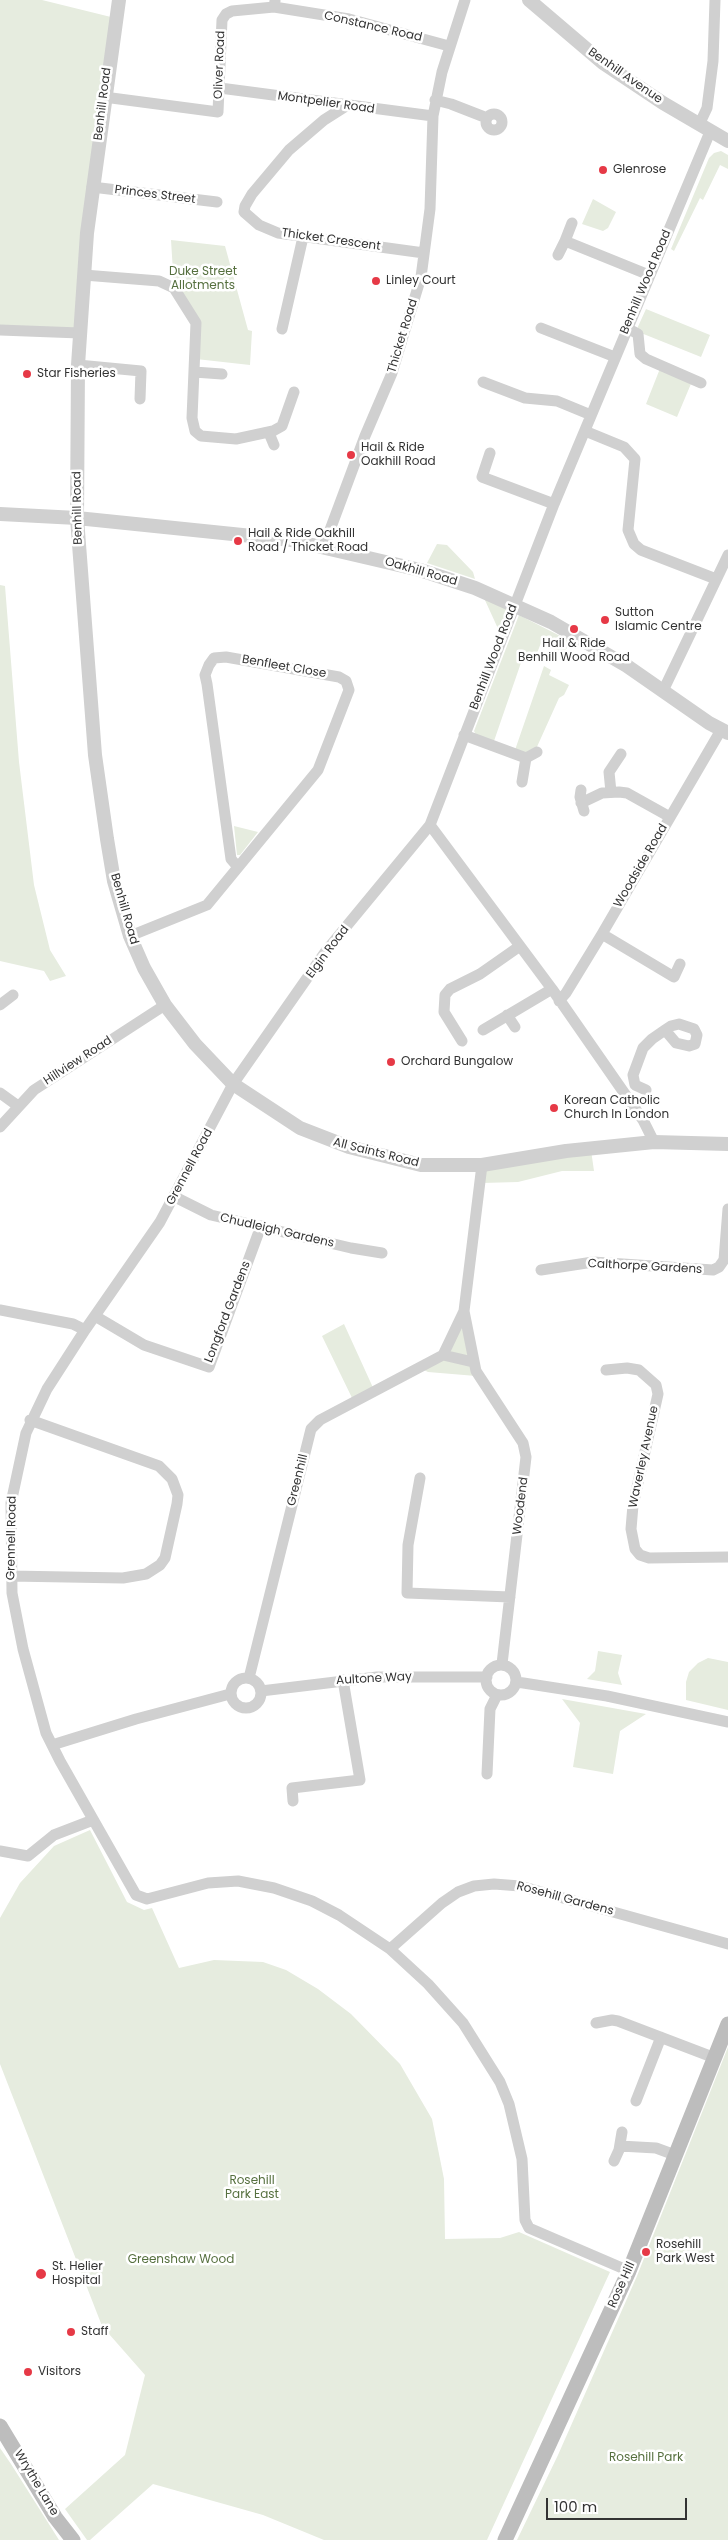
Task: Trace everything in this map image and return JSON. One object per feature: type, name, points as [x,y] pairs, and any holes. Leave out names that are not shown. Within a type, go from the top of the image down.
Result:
[{"type":"main road","name":"Rose Hill","points":[[505,2540],[629,2271],[728,2024]]},
{"type":"main road","name":"Wrythe Lane","points":[[0,2426],[55,2517],[73,2540]]},
{"type":"street","name":"Benhill Road","points":[[119,0],[92,187],[84,275],[78,366],[77,518],[95,755],[114,881],[130,936],[165,1005]]},
{"type":"street","name":"Thicket Road","points":[[324,546],[365,436],[392,373],[421,278],[430,210],[433,116],[449,46],[465,0]]},
{"type":"street","name":"Benhill Avenue","points":[[529,0],[603,63],[705,129],[728,141]]},
{"type":"street","name":"Benhill Wood Road","points":[[430,825],[554,504],[649,275],[705,129],[714,61],[715,0]]},
{"type":"street","name":"Oliver Road","points":[[104,97],[218,112],[222,20],[226,14],[275,3]]},
{"type":"street","name":"Constance Road","points":[[275,3],[349,19],[449,46]]},
{"type":"street","name":"Montpelier Road","points":[[220,88],[433,116]]},
{"type":"street","points":[[436,100],[487,118]]},
{"type":"street","name":"Thicket Crescent","points":[[346,106],[324,120],[289,150],[245,206],[244,212],[259,226],[278,233],[424,253]]},
{"type":"street","name":"Princes Street","points":[[92,187],[217,202]]},
{"type":"street","points":[[558,255],[572,223]]},
{"type":"street","points":[[282,329],[303,237]]},
{"type":"street","points":[[565,241],[649,275]]},
{"type":"street","points":[[84,275],[159,281],[174,288],[196,323],[196,359],[192,418],[195,432],[201,436],[236,439],[269,433],[282,426],[294,392]]},
{"type":"street","points":[[541,328],[615,357]]},
{"type":"street","points":[[627,328],[638,334],[640,354],[646,359],[701,382]]},
{"type":"street","points":[[0,330],[80,333]]},
{"type":"street","points":[[140,399],[142,359]]},
{"type":"street","points":[[78,366],[141,371]]},
{"type":"street","points":[[194,372],[222,374]]},
{"type":"street","points":[[483,382],[525,398],[557,401],[591,415]]},
{"type":"street","points":[[585,431],[624,447],[634,459],[628,530],[634,544],[641,550],[716,579]]},
{"type":"street","points":[[269,433],[274,445]]},
{"type":"street","points":[[490,453],[482,477],[554,504]]},
{"type":"street","name":"Oakhill Road","points":[[0,514],[77,518],[228,533],[324,546],[420,570],[515,604],[589,643],[724,732]]},
{"type":"street","points":[[662,691],[728,555]]},
{"type":"street","name":"Benfleet Close","points":[[130,936],[207,905],[318,770],[348,690],[346,681],[339,676],[226,657],[214,658],[209,665],[205,674],[232,859],[238,866]]},
{"type":"street","name":"Woodside Road","points":[[559,1001],[566,993],[670,817],[724,732]]},
{"type":"street","points":[[464,735],[526,758],[537,752]]},
{"type":"street","points":[[611,792],[609,772],[621,754]]},
{"type":"street","points":[[522,782],[526,758]]},
{"type":"street","points":[[581,790],[582,807],[594,796],[611,792],[627,793],[670,817]]},
{"type":"street","points":[[430,825],[552,989],[624,1093],[654,1142]]},
{"type":"street","name":"Elgin Road","points":[[233,1084],[326,951],[430,825]]},
{"type":"street","points":[[602,934],[674,977],[680,964]]},
{"type":"street","points":[[462,1041],[444,1012],[445,995],[450,989],[480,974],[520,946]]},
{"type":"street","points":[[482,1030],[552,989]]},
{"type":"street","points":[[0,1005],[13,995]]},
{"type":"street","name":"All Saints Road","points":[[165,1005],[195,1044],[233,1084],[300,1128],[349,1147],[421,1165],[482,1166],[566,1151],[654,1142],[728,1144]]},
{"type":"street","name":"Hillview Road","points":[[0,1127],[34,1090],[165,1005]]},
{"type":"street","points":[[507,1015],[515,1027]]},
{"type":"street","points":[[635,1085],[633,1075],[643,1048],[665,1030]]},
{"type":"street","name":"Grennell Road","points":[[233,1084],[175,1197],[55,1374],[30,1420],[20,1451],[12,1503],[10,1576],[23,1649],[52,1745],[136,1895],[144,1899],[208,1883],[238,1881],[274,1888],[312,1902],[339,1915],[390,1949]]},
{"type":"street","points":[[624,1093],[635,1085]]},
{"type":"street","points":[[635,1085],[646,1090]]},
{"type":"street","points":[[0,1092],[18,1106]]},
{"type":"street","name":"Woodend","points":[[482,1166],[464,1311],[473,1362],[480,1379],[526,1450],[502,1664]]},
{"type":"street","name":"Chudleigh Gardens","points":[[175,1197],[212,1216],[350,1248],[382,1253]]},
{"type":"street","name":"Calthorpe Gardens","points":[[541,1270],[593,1262],[713,1270],[720,1267],[724,1260],[728,1209]]},
{"type":"street","name":"Longford Gardens","points":[[95,1316],[144,1345],[208,1367],[260,1226]]},
{"type":"street","points":[[0,1310],[73,1324],[85,1330]]},
{"type":"street","name":"Woodend","points":[[443,1355],[464,1311]]},
{"type":"street","points":[[443,1355],[473,1362]]},
{"type":"street","name":"Greenhill","points":[[249,1678],[311,1429],[320,1420],[443,1355]]},
{"type":"street","name":"Waverley Avenue","points":[[606,1370],[627,1368],[639,1370],[656,1385],[658,1394],[633,1505],[631,1529],[635,1549],[640,1555],[649,1558],[728,1557]]},
{"type":"street","points":[[10,1576],[123,1578],[146,1574],[160,1565],[165,1558],[177,1504],[178,1495],[172,1479],[159,1466],[30,1420]]},
{"type":"street","points":[[420,1478],[408,1545],[407,1593],[510,1598]]},
{"type":"street","points":[[502,1664],[515,1672],[517,1682],[508,1694],[498,1695],[489,1690],[487,1677],[492,1667],[502,1664]]},
{"type":"street","name":"Aultone Way","points":[[261,1691],[377,1677],[487,1677]]},
{"type":"street","points":[[249,1678],[257,1683],[261,1691],[260,1700],[248,1708],[238,1706],[230,1694],[236,1681],[249,1678]]},
{"type":"street","points":[[293,1801],[292,1788],[360,1780],[343,1680]]},
{"type":"street","points":[[517,1682],[607,1696],[728,1722]]},
{"type":"street","points":[[52,1745],[136,1719],[230,1694]]},
{"type":"street","points":[[487,1774],[490,1709],[498,1695]]},
{"type":"street","points":[[0,1851],[28,1856],[54,1835],[93,1820]]},
{"type":"street","name":"Rosehill Gardens","points":[[390,1949],[442,1903],[458,1892],[474,1886],[494,1884],[520,1886],[728,1944]]},
{"type":"street","points":[[390,1949],[428,1984],[462,2023],[500,2082],[509,2104],[522,2159],[525,2220],[529,2228],[629,2271]]},
{"type":"street","points":[[596,2023],[612,2020],[715,2058]]},
{"type":"street","points":[[636,2100],[661,2037]]},
{"type":"street","points":[[614,2161],[620,2146],[622,2132]]},
{"type":"street","points":[[620,2146],[656,2148],[675,2155]]},
{"type":"green space","points":[[0,0],[42,0],[115,18],[80,333],[0,330]]},
{"type":"green space","points":[[721,151],[728,155],[728,169],[720,165],[703,200],[700,198],[674,251],[671,249],[709,158],[714,153]]},
{"type":"green space","points":[[593,199],[616,212],[608,228],[603,231],[582,224]]},
{"type":"green space","name":"Duke Street Allotments","points":[[171,240],[225,246],[248,330],[252,331],[250,365],[196,359],[197,334],[174,288]]},
{"type":"green space","points":[[646,309],[710,335],[701,357],[636,331]]},
{"type":"green space","points":[[661,366],[693,379],[677,417],[646,404]]},
{"type":"green space","points":[[437,544],[447,545],[473,572],[475,579],[427,563]]},
{"type":"green space","points":[[0,585],[5,586],[19,762],[34,885],[50,950],[66,976],[50,981],[44,971],[0,961]]},
{"type":"green space","points":[[484,598],[508,608],[500,633]]},
{"type":"green space","points":[[519,615],[570,641],[564,654],[541,643],[535,658],[524,654],[494,741],[476,735],[474,731]]},
{"type":"green space","points":[[544,666],[551,670],[549,675],[569,685],[564,695],[559,698],[536,749],[526,754],[515,750]]},
{"type":"green space","points":[[234,826],[258,832],[240,855],[237,855]]},
{"type":"green space","points":[[591,1150],[594,1171],[562,1171],[518,1182],[482,1183],[484,1167]]},
{"type":"green space","points":[[464,1317],[476,1376],[428,1372],[422,1369],[444,1357]]},
{"type":"green space","points":[[344,1324],[375,1392],[354,1402],[322,1336]]},
{"type":"green space","points":[[598,1651],[622,1655],[618,1673],[622,1685],[587,1679],[595,1671]]},
{"type":"green space","points":[[708,1658],[728,1662],[728,1710],[686,1700],[686,1682],[689,1672],[698,1663]]},
{"type":"green space","points":[[562,1699],[646,1714],[620,1731],[613,1774],[573,1767],[580,1723]]},
{"type":"green space","name":"Rosehill Park East","points":[[90,1830],[127,1902],[144,1910],[152,1908],[179,1968],[214,1960],[263,1962],[286,1970],[318,1989],[351,2014],[400,2064],[432,2119],[444,2179],[445,2239],[500,2238],[519,2232],[610,2272],[487,2540],[324,2540],[263,2515],[153,2484],[90,2540],[87,2540],[65,2509],[125,2455],[145,2375],[102,2326],[0,2064],[0,1918],[20,1883],[54,1846]]},
{"type":"green space","name":"Rosehill Park","points":[[728,2047],[728,2540],[517,2540],[558,2455],[637,2276]]},
{"type":"green space","points":[[0,2448],[11,2464],[59,2540],[0,2540]]},
{"type":"place","name":"Glenrose","points":[[603,170]]},
{"type":"place","name":"Linley Court","points":[[376,281]]},
{"type":"place","name":"Star Fisheries","points":[[27,374]]},
{"type":"place","name":"Hail & Ride Oakhill Road","points":[[351,455]]},
{"type":"place","name":"Hail & Ride Oakhill Road / Thicket Road","points":[[238,541]]},
{"type":"place","name":"Sutton Islamic Centre","points":[[605,620]]},
{"type":"place","name":"Hail & Ride Benhill Wood Road","points":[[574,629]]},
{"type":"place","name":"Orchard Bungalow","points":[[391,1062]]},
{"type":"place","name":"Korean Catholic Church In London","points":[[554,1108]]},
{"type":"place","name":"Rosehill Park West","points":[[646,2252]]},
{"type":"place","name":"St. Helier Hospital","points":[[41,2274]]},
{"type":"place","name":"Staff","points":[[71,2332]]},
{"type":"place","name":"Visitors","points":[[28,2372]]},
{"type":"park label","name":"Greenshaw Wood","points":[[181,2260]]}]
